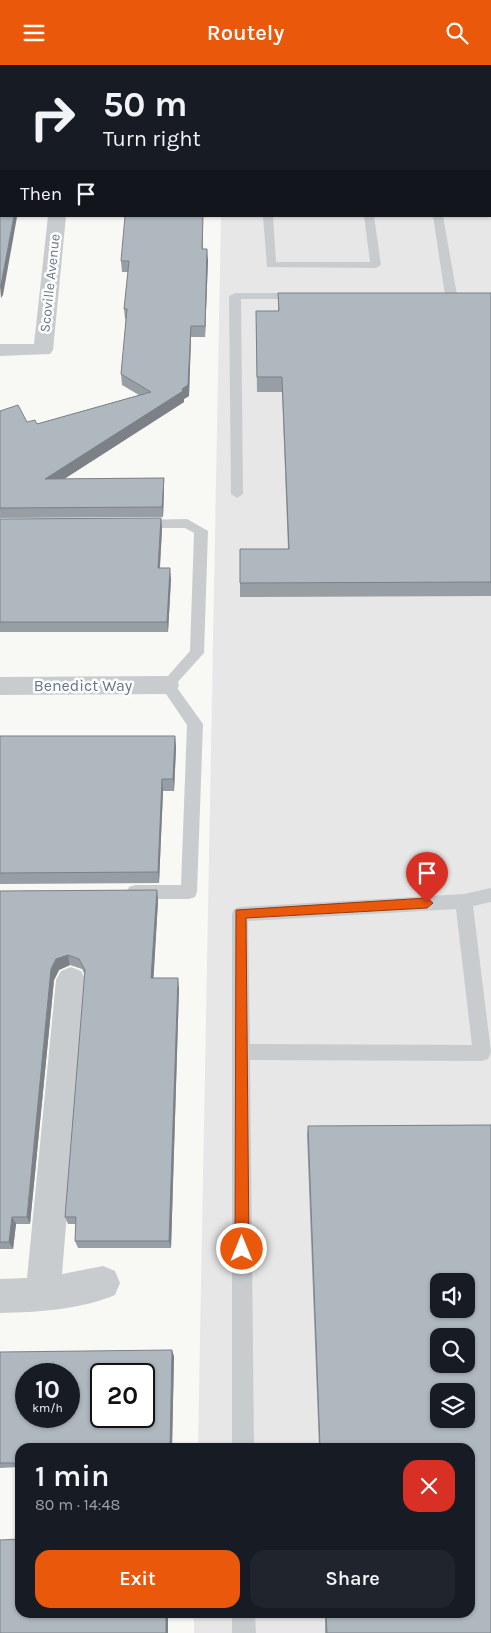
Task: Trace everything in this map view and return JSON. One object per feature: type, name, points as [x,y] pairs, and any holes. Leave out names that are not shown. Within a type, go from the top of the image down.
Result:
[{"type":"street","name":"Scoville Avenue","points":[[0,350],[43,350],[57,217]]},
{"type":"street","name":"Benedict Way","points":[[0,686],[167,685]]},
{"type":"street","points":[[43,1295],[71,980]]},
{"type":"street","points":[[0,1296],[43,1295],[103,1283]]},
{"type":"lane","points":[[268,217],[271,265],[376,265],[369,217]]},
{"type":"lane","points":[[438,217],[446,295],[467,295]]},
{"type":"lane","points":[[237,494],[235,296],[314,296]]},
{"type":"lane","points":[[120,892],[189,892],[195,724],[167,685],[197,653],[201,531],[188,523],[128,524]]},
{"type":"lane","points":[[243,1443],[240,914],[464,901],[491,895]]},
{"type":"lane","points":[[241,1051],[482,1053],[464,901]]},
{"type":"lane","points":[[244,1618],[244,1633]]},
{"type":"shaded area","points":[[221,217],[491,217],[491,1633],[194,1633],[194,1618],[475,1618],[475,1443],[198,1443]]},
{"type":"building","points":[[0,217],[14,217],[1,285]]},
{"type":"building","points":[[125,217],[203,217],[202,249],[207,249],[205,326],[191,326],[188,385],[182,389],[183,391],[45,479],[164,478],[162,507],[0,508],[0,411],[18,405],[27,422],[35,420],[37,424],[151,392],[121,374],[127,309],[124,309],[129,261],[121,261]]},
{"type":"building","points":[[278,293],[491,293],[491,582],[240,583],[240,549],[289,549],[282,377],[257,377],[256,311],[279,311]]},
{"type":"building","points":[[161,518],[158,568],[170,568],[167,622],[0,622],[0,519]]},
{"type":"building","points":[[0,736],[175,736],[173,779],[162,779],[158,872],[0,873]]},
{"type":"building","points":[[157,890],[151,978],[178,978],[169,1241],[75,1241],[76,1217],[65,1217],[85,970],[79,959],[68,955],[56,959],[51,969],[27,1217],[12,1217],[9,1242],[0,1242],[0,891]]},
{"type":"building","points":[[491,1125],[491,1633],[327,1633],[326,1618],[475,1618],[475,1443],[320,1443],[308,1126]]},
{"type":"building","points":[[172,1350],[170,1443],[15,1443],[15,1463],[0,1463],[0,1352]]},
{"type":"building","points":[[15,1539],[15,1618],[166,1618],[166,1633],[0,1633],[0,1540]]},
{"type":"route","points":[[242,1249],[240,914],[427,903]]}]
